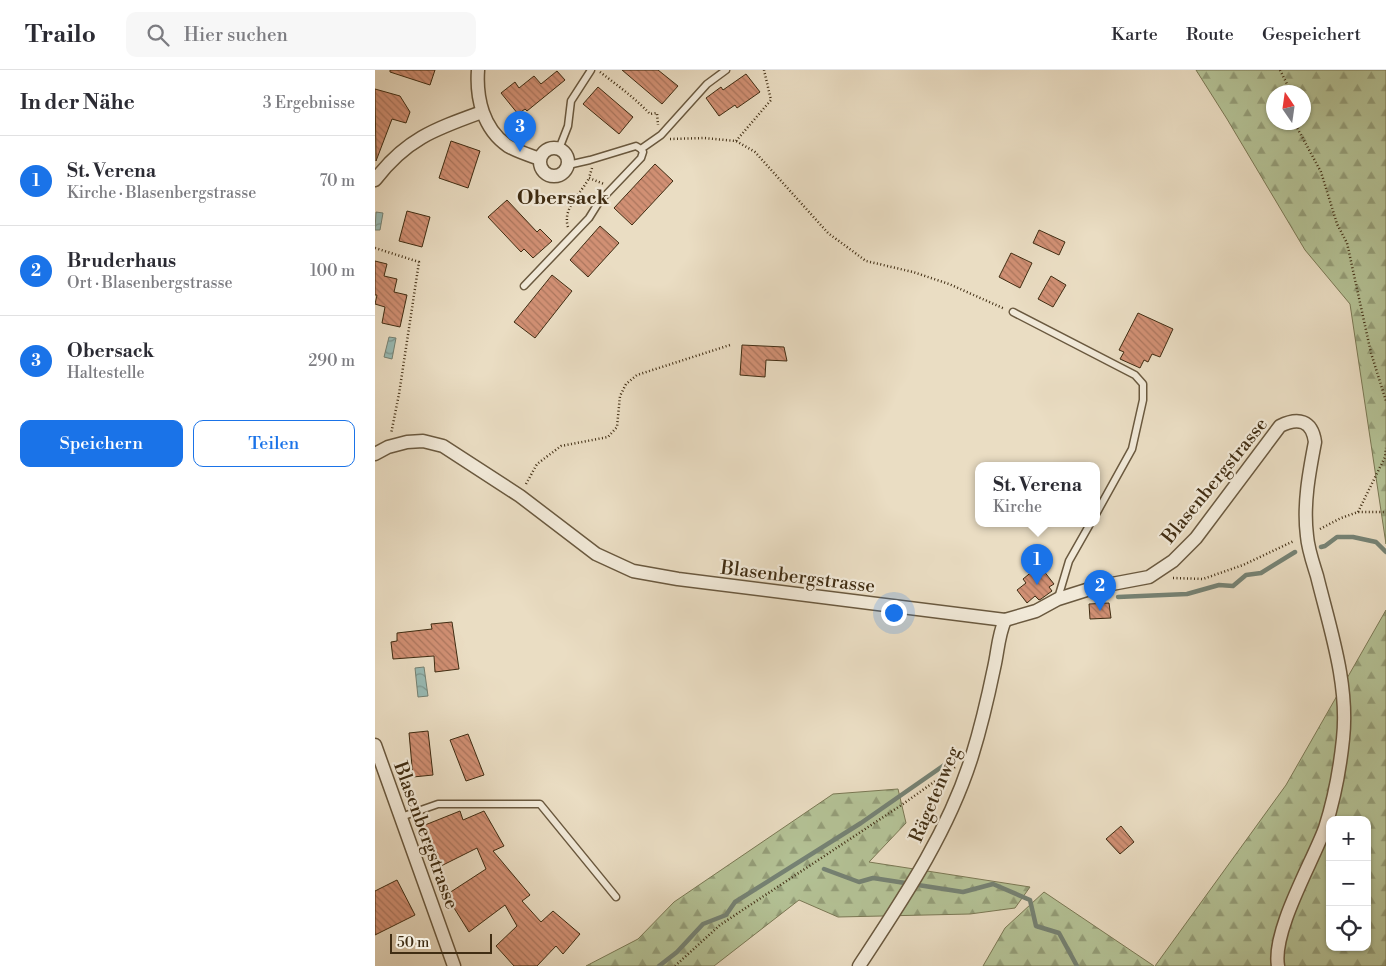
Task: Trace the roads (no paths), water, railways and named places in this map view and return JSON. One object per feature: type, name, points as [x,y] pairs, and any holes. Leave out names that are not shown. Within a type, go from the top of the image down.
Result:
[{"type":"street","points":[[478,70],[477,86],[482,112],[491,129],[500,140],[520,152],[540,159]]},
{"type":"street","points":[[375,180],[413,142],[437,129],[482,112]]},
{"type":"street","points":[[559,149],[565,154],[568,165],[561,175],[549,176],[542,170],[540,159],[547,150],[559,149]]},
{"type":"street","name":"Blasenbergstrasse","points":[[375,454],[388,447],[407,442],[423,441],[443,446],[520,496],[596,554],[633,571],[678,579],[1005,620],[1036,611],[1058,599],[1096,588],[1149,577],[1173,561],[1196,538],[1280,426],[1289,421],[1301,421],[1309,426],[1314,434],[1315,442],[1306,495],[1307,536],[1342,679],[1343,740],[1325,827],[1281,937],[1277,958],[1278,966]]},
{"type":"street","name":"Rägetenweg","points":[[859,966],[920,873],[958,795],[972,756],[988,695],[1000,632],[1005,620]]},
{"type":"street","name":"Blasenbergstrasse","points":[[375,745],[454,966]]},
{"type":"lane","points":[[559,149],[568,126],[571,102],[591,70]]},
{"type":"lane","points":[[568,165],[637,146],[641,148],[661,135],[707,84],[726,70]]},
{"type":"lane","points":[[524,286],[589,218],[599,202],[641,158],[643,152],[641,148]]},
{"type":"lane","points":[[1013,312],[1135,375],[1143,384],[1143,400],[1132,449],[1100,507]]},
{"type":"lane","points":[[1058,599],[1069,560],[1088,527]]},
{"type":"lane","points":[[401,817],[438,804],[540,804],[616,898]]},
{"type":"water","points":[[376,212],[383,213],[380,230],[375,230]]},
{"type":"water","points":[[389,337],[396,338],[392,359],[384,357]]},
{"type":"water","points":[[424,667],[428,696],[418,697],[415,668]]},
{"type":"waterway","points":[[1321,547],[1337,537],[1353,537],[1376,542],[1386,552]]},
{"type":"waterway","points":[[1118,597],[1187,594],[1219,585],[1233,586],[1246,575],[1261,573],[1295,552]]},
{"type":"waterway","points":[[659,966],[677,952],[703,924],[726,915],[735,902],[861,823],[953,759]]},
{"type":"waterway","points":[[824,869],[859,882],[873,878],[963,892],[993,884],[1030,900],[1036,926],[1059,933],[1077,966]]},
{"type":"place","name":"Obersack","points":[[520,152]]},
{"type":"place","name":"St. Verena","points":[[1037,585]]},
{"type":"place","name":"Bruderhaus","points":[[1100,611]]},
{"type":"district","name":"Obersack","points":[[563,197]]}]
